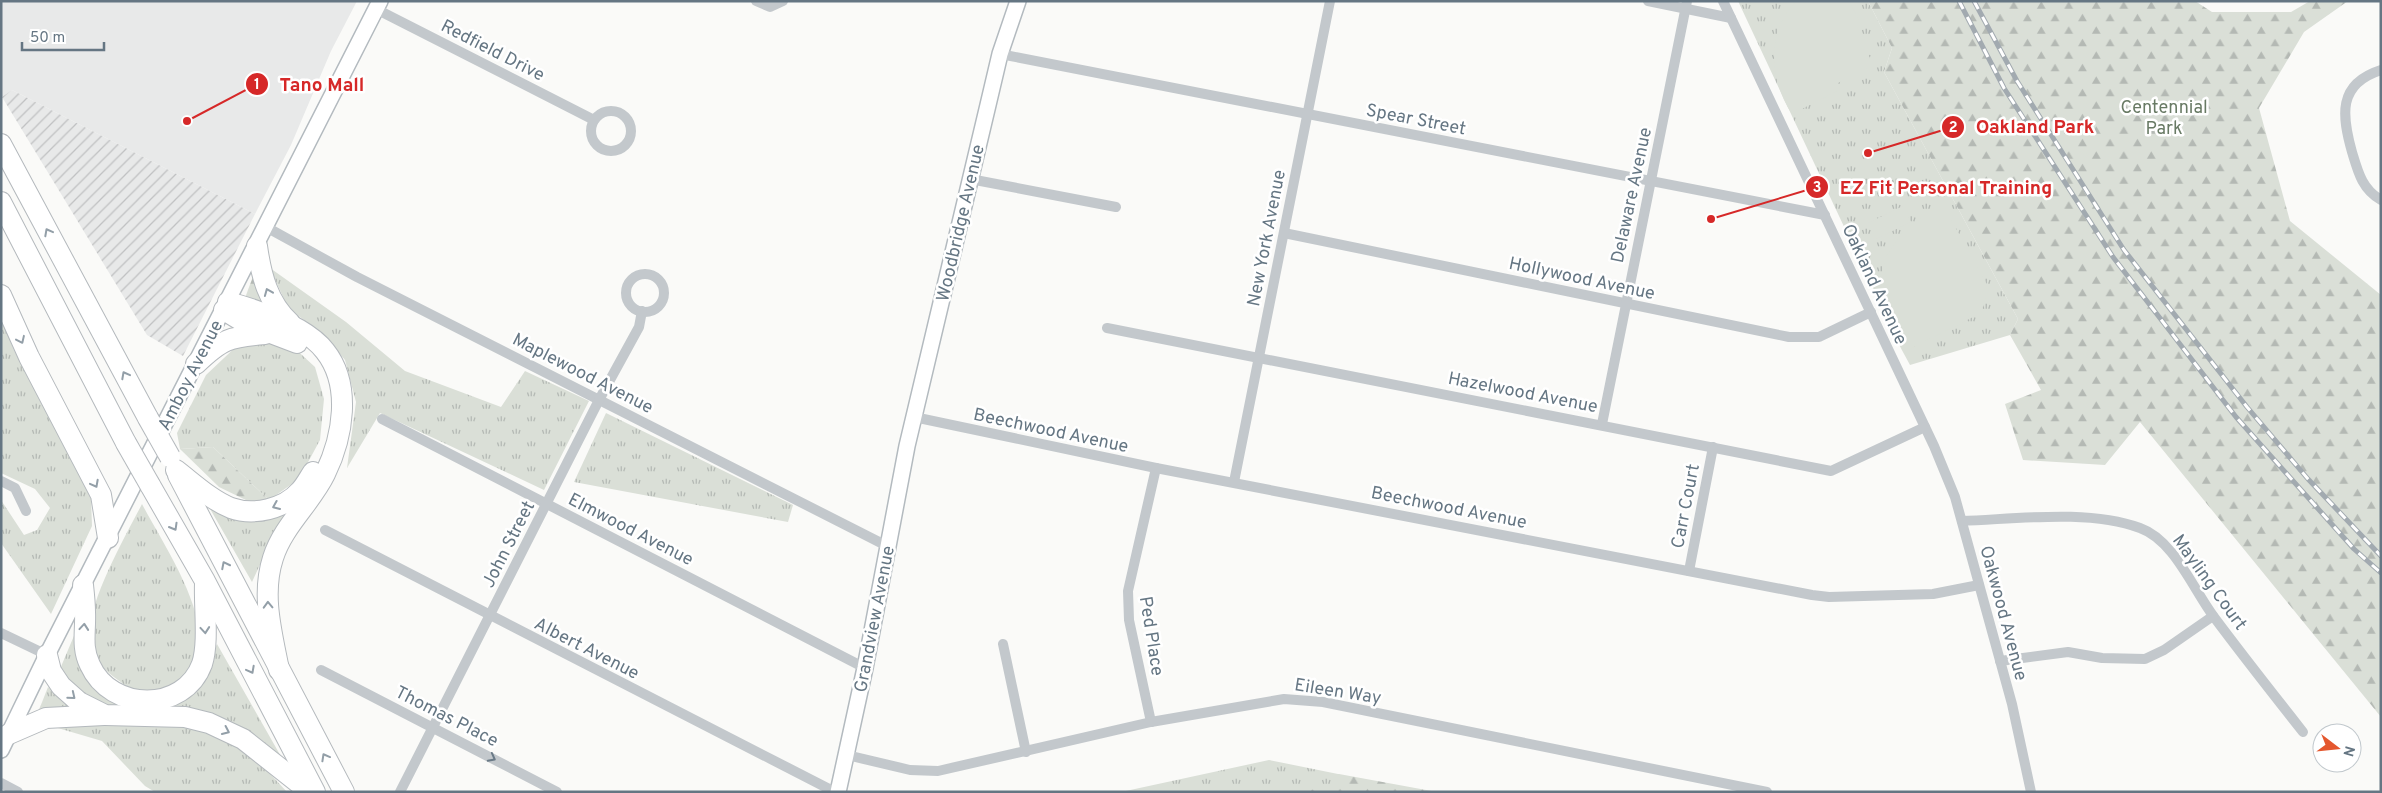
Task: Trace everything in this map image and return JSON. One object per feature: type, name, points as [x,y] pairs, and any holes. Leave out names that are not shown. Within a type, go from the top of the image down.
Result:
[{"type":"highway","points":[[1,144],[173,464],[344,792]]},
{"type":"highway","points":[[1,202],[126,443],[205,581],[315,792]]},
{"type":"highway","points":[[257,246],[259,266],[277,311],[296,330]]},
{"type":"highway","points":[[1,295],[29,357],[101,495],[108,538]]},
{"type":"highway","points":[[173,464],[209,495],[232,508],[257,512],[278,507],[300,492],[317,468],[327,435],[332,407],[325,376],[316,359],[298,343],[247,324],[226,306]]},
{"type":"highway","points":[[226,306],[271,316],[325,350],[337,372],[342,392],[342,418],[326,473],[311,498],[284,535],[273,557],[268,584],[268,611],[279,670]]},
{"type":"highway","points":[[196,364],[218,344],[237,336],[272,333]]},
{"type":"highway","points":[[83,585],[85,613],[83,640],[90,665],[108,686],[118,693],[130,698],[151,701],[176,695],[191,684],[202,662],[206,641],[203,610],[205,581]]},
{"type":"highway","points":[[47,655],[51,671],[65,691],[79,702],[105,715]]},
{"type":"highway","points":[[5,742],[46,718],[105,715],[175,717],[209,723],[243,739],[310,792]]},
{"type":"street","points":[[756,1],[770,7],[783,1]]},
{"type":"street","name":"Woodbridge Avenue","points":[[907,446],[1000,54],[1018,1]]},
{"type":"street","name":"New York Avenue","points":[[1234,482],[1330,1]]},
{"type":"street","points":[[1648,1],[1687,5],[1731,18]]},
{"type":"street","name":"Oakland Avenue","points":[[1723,1],[1934,446]]},
{"type":"street","name":"Redfield Drive","points":[[378,5],[594,120]]},
{"type":"street","name":"Amboy Avenue","points":[[5,742],[47,655],[257,246],[378,5]]},
{"type":"street","name":"Delaware Avenue","points":[[1602,424],[1687,5]]},
{"type":"street","name":"Spear Street","points":[[1000,54],[1825,216]]},
{"type":"street","points":[[2381,70],[2369,74],[2358,82],[2348,96],[2344,110],[2345,127],[2361,180],[2372,195],[2381,200]]},
{"type":"street","points":[[970,179],[1116,207]]},
{"type":"street","name":"Maplewood Avenue","points":[[266,227],[357,277],[887,546]]},
{"type":"street","name":"Hollywood Avenue","points":[[1284,233],[1804,338],[1819,337],[1833,332],[1870,312]]},
{"type":"street","name":"John Street","points":[[400,792],[599,400],[639,327],[642,311]]},
{"type":"street","name":"Hazelwood Avenue","points":[[1107,328],[1602,424],[1831,471],[1925,427]]},
{"type":"street","name":"Beechwood Avenue","points":[[914,417],[1156,468],[1829,597],[1933,594],[1979,585]]},
{"type":"street","name":"Elmwood Avenue","points":[[382,419],[865,668]]},
{"type":"street","name":"Grandview Avenue","points":[[837,792],[847,755],[865,668],[907,446]]},
{"type":"street","name":"Oakwood Avenue","points":[[1934,446],[1955,497],[1962,520],[2000,661],[2031,792]]},
{"type":"street","name":"Carr Court","points":[[1689,571],[1713,448]]},
{"type":"street","name":"Ped Place","points":[[1151,722],[1129,620],[1128,591],[1156,468]]},
{"type":"street","points":[[1,481],[15,488],[26,511]]},
{"type":"street","name":"Mayling Court","points":[[1962,520],[2076,518],[2119,522],[2141,528],[2155,536],[2169,550],[2213,616],[2303,732]]},
{"type":"street","name":"Albert Avenue","points":[[324,530],[489,616],[837,792]]},
{"type":"street","points":[[2000,661],[2068,652],[2102,658],[2145,659],[2164,650],[2213,616]]},
{"type":"street","points":[[1,633],[47,655]]},
{"type":"street","points":[[1003,644],[1026,752]]},
{"type":"street","name":"Thomas Place","points":[[321,670],[557,792]]},
{"type":"street","name":"Eileen Way","points":[[847,755],[910,770],[938,771],[1151,722],[1284,699],[1323,702],[1767,792]]},
{"type":"street","points":[[1,782],[18,792]]},
{"type":"shaded area","points":[[1,1],[357,1],[331,51],[291,145],[255,214],[12,90],[1,98]]},
{"type":"shaded area","points":[[12,90],[255,214],[183,356],[147,335],[2,97]]},
{"type":"green space","points":[[1738,1],[1868,1],[1892,48],[1884,72],[2018,319],[2010,335],[1910,365],[1877,299],[1857,244],[1847,233]]},
{"type":"green space","points":[[1796,1],[1849,1],[1859,20],[1853,24],[1870,58],[1868,68],[1838,83],[1841,89],[1792,114],[1784,101],[1779,86],[1774,56],[1775,41],[1779,27],[1786,13]]},
{"type":"green space","name":"Centennial Park","points":[[1868,1],[2195,1],[2212,12],[2291,12],[2310,1],[2348,1],[2304,32],[2259,108],[2290,221],[2381,295],[2381,717],[2140,422],[2105,465],[2023,460],[2005,404],[2041,390],[2010,335],[2018,319],[1884,72],[1892,48]]},
{"type":"green space","points":[[1942,203],[1989,288],[1981,313],[1904,352],[1877,296],[1878,284],[1887,255],[1903,231]]},
{"type":"green space","points":[[1903,206],[1911,222],[1876,239],[1868,223]]},
{"type":"green space","points":[[270,268],[346,322],[405,371],[501,407],[525,371],[589,401],[544,490],[380,413],[347,468],[356,402],[345,360],[324,335],[288,308]]},
{"type":"green space","points":[[255,271],[267,305],[245,298]]},
{"type":"green space","points":[[1,317],[13,348],[91,497],[92,526],[51,614],[1,543],[1,500],[24,535],[37,530],[50,508],[35,489],[1,473]]},
{"type":"green space","points":[[242,341],[290,344],[315,367],[324,399],[320,440],[299,479],[269,500],[213,447],[180,449],[177,433],[206,375]]},
{"type":"green space","points":[[606,413],[793,505],[788,522],[574,482]]},
{"type":"green space","points":[[213,447],[269,500],[250,502],[219,487],[180,449]]},
{"type":"green space","points":[[205,500],[236,518],[300,501],[268,547],[252,582]]},
{"type":"green space","points":[[142,504],[178,570],[198,623],[199,639],[197,651],[187,674],[169,690],[158,694],[133,691],[101,665],[94,656],[90,645],[89,630],[92,613],[99,594],[116,553]]},
{"type":"green space","points":[[76,631],[79,657],[136,707],[104,705],[77,692],[60,669]]},
{"type":"green space","points":[[217,644],[283,760],[160,707],[198,687]]},
{"type":"green space","points":[[48,687],[78,710],[37,715]]},
{"type":"green space","points":[[162,722],[206,732],[250,752],[287,792],[155,792],[145,786],[102,741],[51,726]]},
{"type":"green space","points":[[1269,760],[1338,774],[1376,792],[1121,792]]},
{"type":"green space","points":[[1338,774],[1437,792],[1287,792],[1288,789],[1334,790]]},
{"type":"railway","points":[[1959,1],[2004,88],[2113,257],[2236,417],[2354,549],[2381,573]]},
{"type":"railway","points":[[1974,1],[2017,81],[2124,250],[2247,407],[2308,479],[2381,556]]},
{"type":"place","name":"Tano Mall","points":[[187,121]]},
{"type":"place","name":"Oakland Park","points":[[1868,153]]},
{"type":"place","name":"EZ Fit Personal Training","points":[[1711,219]]}]
